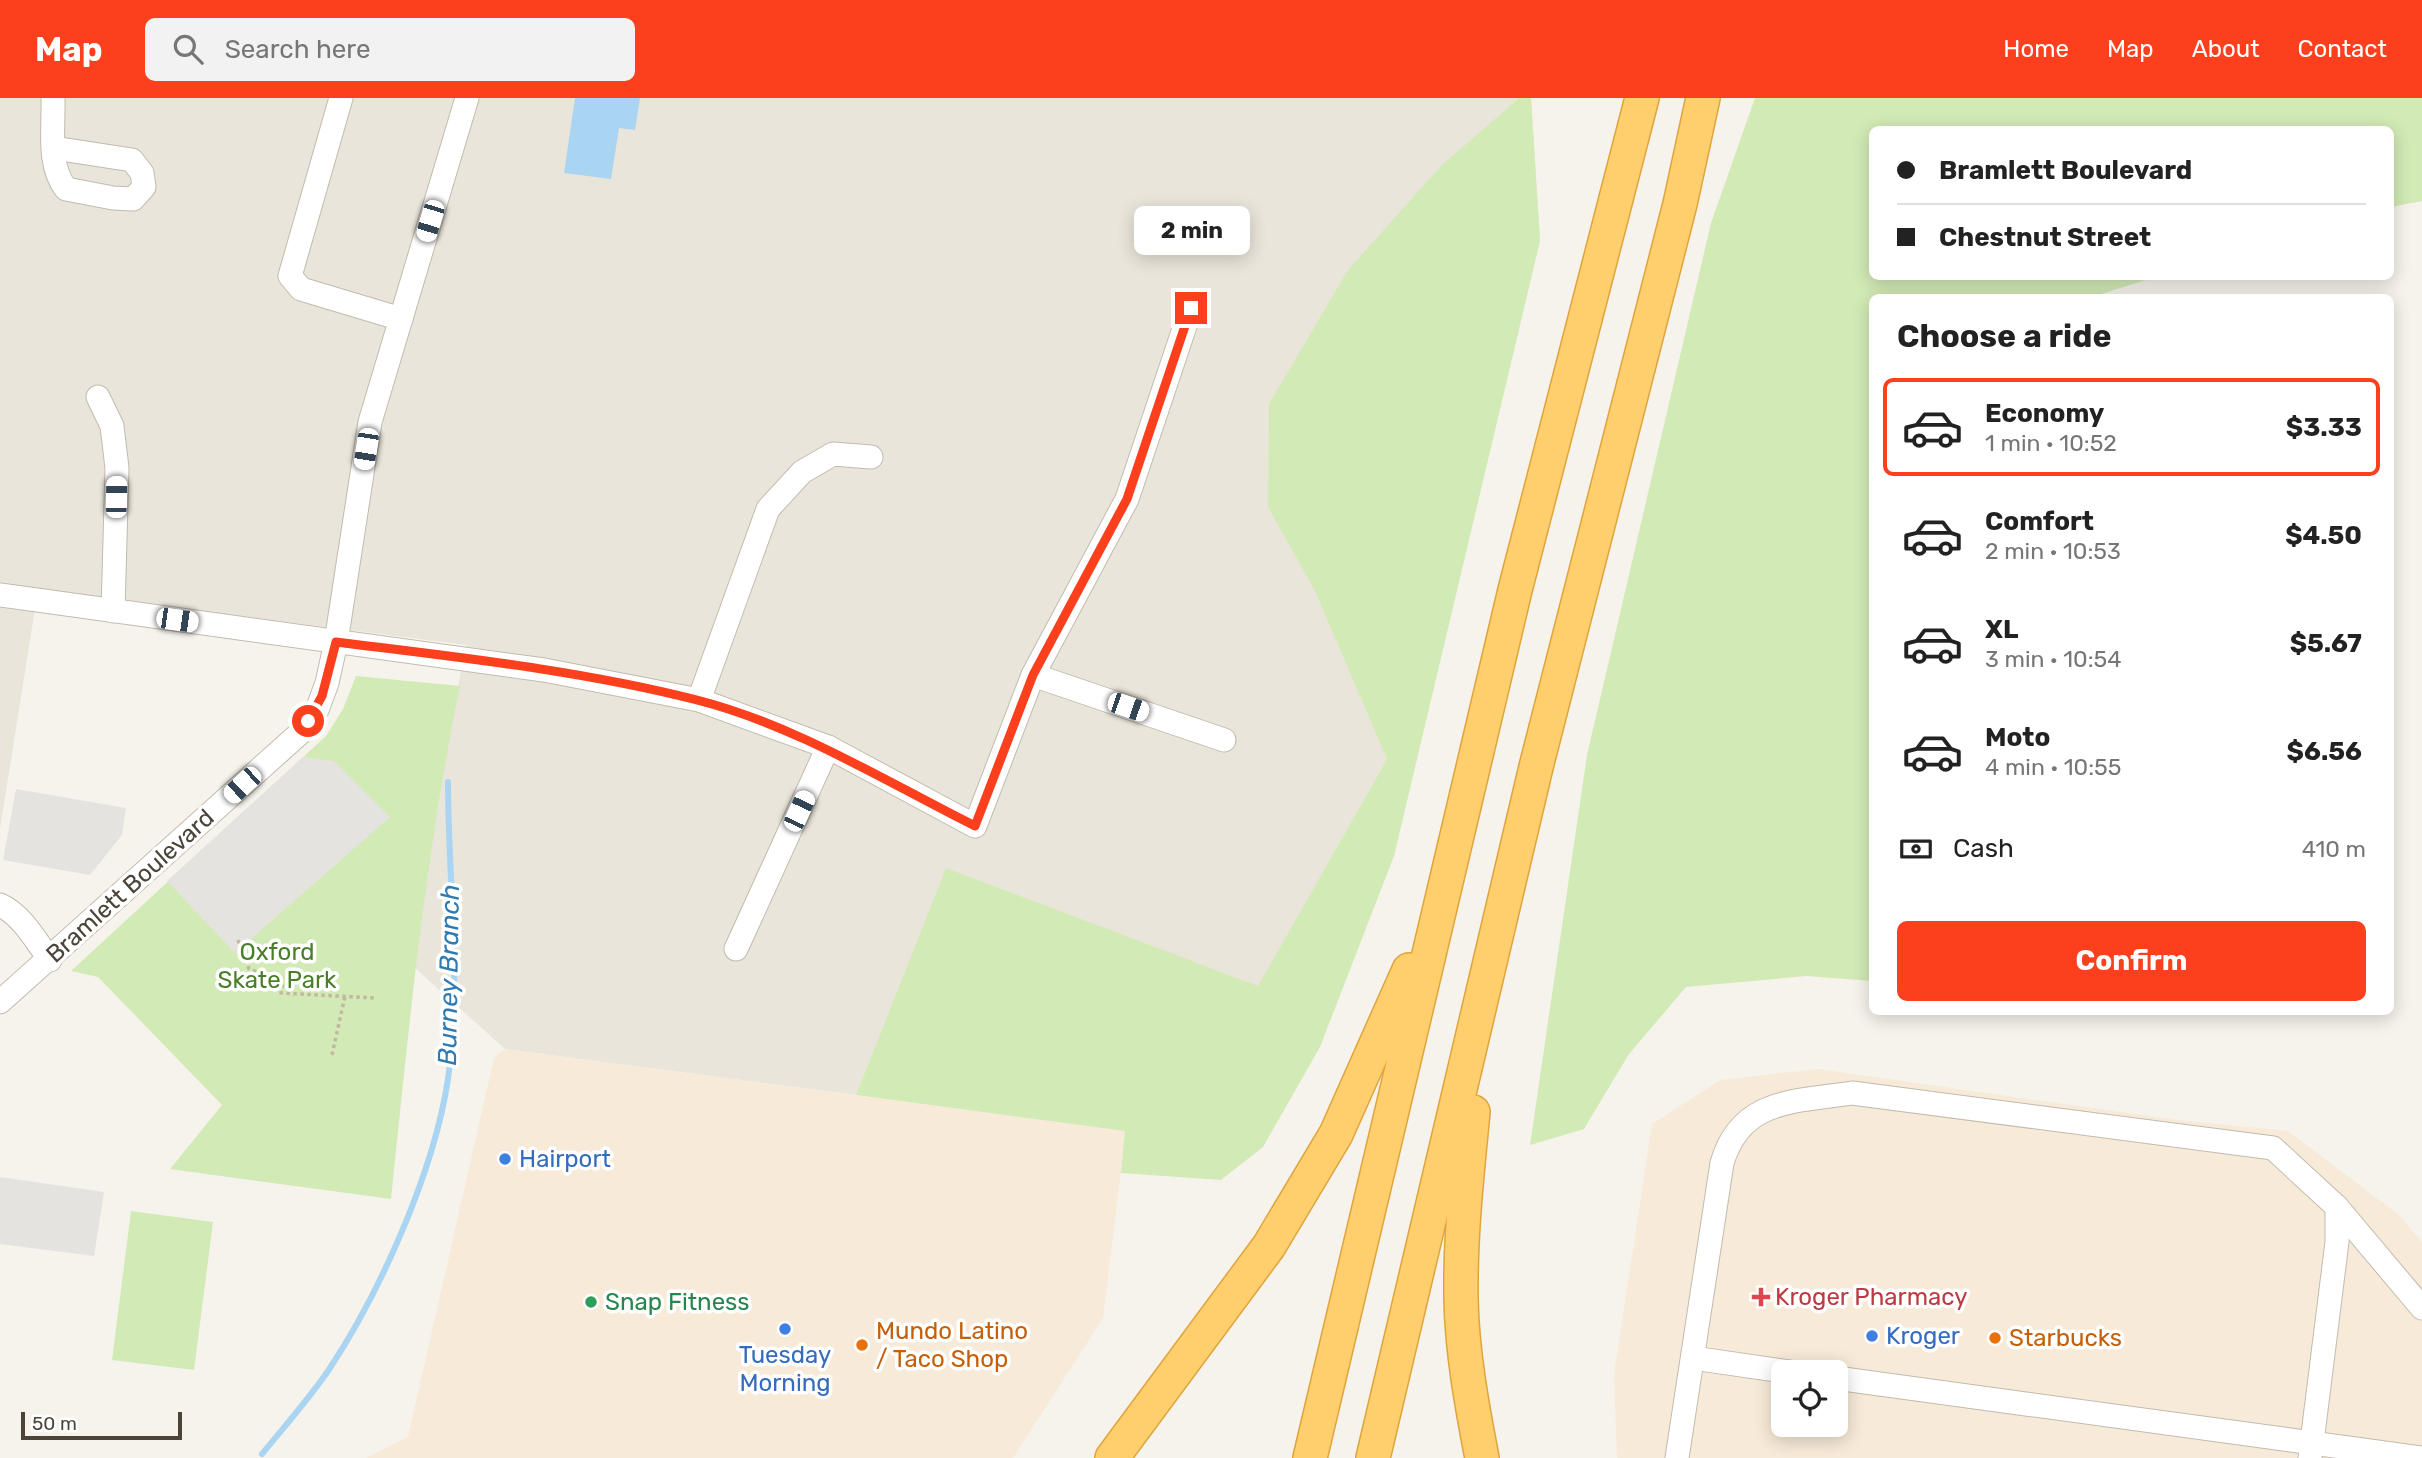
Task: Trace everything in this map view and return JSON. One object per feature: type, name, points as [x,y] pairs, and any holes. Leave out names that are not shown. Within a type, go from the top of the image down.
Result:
[{"type":"highway","points":[[1310,1458],[1515,590],[1642,98]]},
{"type":"highway","points":[[1373,1458],[1536,767],[1677,218],[1703,98]]},
{"type":"highway","points":[[1112,1458],[1269,1246],[1336,1134],[1376,1049],[1444,884]]},
{"type":"highway","points":[[1482,1458],[1470,1391],[1461,1300],[1464,1206],[1484,992]]},
{"type":"street","points":[[53,98],[54,148]]},
{"type":"street","points":[[341,98],[290,276],[301,289],[401,320]]},
{"type":"street","name":"Bramlett Boulevard","points":[[0,1002],[50,960],[300,733],[317,710],[336,642],[370,422],[467,98]]},
{"type":"street","points":[[0,595],[544,670],[699,700],[828,747],[975,826],[1033,675],[1127,499],[1191,308]]},
{"type":"street","points":[[98,397],[112,426],[117,468],[113,611]]},
{"type":"street","points":[[699,700],[768,509],[802,472],[833,454],[871,457]]},
{"type":"street","points":[[1033,675],[1224,740]]},
{"type":"street","points":[[736,949],[828,747]]},
{"type":"street","points":[[0,905],[24,925],[50,960]]},
{"type":"street","points":[[1677,1458],[1722,1163],[1728,1141],[1738,1126],[1757,1112],[1785,1104],[1852,1093],[2273,1148],[2337,1207],[2422,1308]]},
{"type":"street","points":[[2311,1451],[2337,1242],[2337,1207]]},
{"type":"street","points":[[1693,1359],[1771,1369]]},
{"type":"street","points":[[1848,1380],[2311,1451],[2422,1458]]},
{"type":"path","points":[[238,940],[248,969],[262,977],[282,982],[281,993],[373,998]]},
{"type":"path","points":[[332,1055],[345,996]]},
{"type":"shaded area","points":[[0,98],[1531,98],[1540,241],[1387,759],[1258,987],[946,869],[856,1095],[505,1049],[415,968],[438,790],[466,645],[38,590],[0,829]]},
{"type":"shaded area","points":[[303,757],[334,761],[390,817],[235,953],[167,881]]},
{"type":"shaded area","points":[[16,789],[126,808],[122,835],[90,875],[3,860]]},
{"type":"shaded area","points":[[505,1049],[1126,1131],[1103,1318],[1013,1458],[366,1458],[408,1437],[494,1058]]},
{"type":"shaded area","points":[[1818,1069],[2177,1120],[2288,1131],[2400,1216],[2422,1242],[2422,1458],[1617,1458],[1614,1374],[1652,1124],[1720,1080]]},
{"type":"shaded area","points":[[0,1177],[104,1192],[94,1256],[0,1244]]},
{"type":"green space","points":[[1519,98],[1531,98],[1540,241],[1394,856],[1320,1047],[1263,1147],[1221,1180],[1121,1173],[1125,1131],[856,1095],[946,868],[1258,986],[1387,759],[1315,591],[1268,507],[1269,404],[1348,270],[1441,166]]},
{"type":"green space","points":[[1755,98],[2422,98],[2422,201],[2394,206],[2394,126],[1869,126],[1869,280],[2146,280],[2101,294],[1869,294],[1869,981],[1806,976],[1686,987],[1629,1054],[1584,1129],[1530,1145],[1587,755],[1711,223]]},
{"type":"green space","name":"Oxford Skate Park","points":[[356,676],[460,686],[428,877],[391,1199],[170,1169],[222,1105],[98,977],[71,971],[326,736],[343,709]]},
{"type":"green space","points":[[131,1211],[213,1222],[194,1370],[112,1360]]},
{"type":"water","points":[[575,98],[640,98],[635,130],[619,128],[611,179],[564,173]]},
{"type":"waterway","name":"Burney Branch","points":[[262,1454],[320,1382],[348,1340],[402,1231],[431,1153],[448,1079],[454,1005],[448,782]]},
{"type":"place","name":"Hairport","points":[[505,1159]]},
{"type":"place","name":"Kroger Pharmacy","points":[[1761,1297]]},
{"type":"place","name":"Snap Fitness","points":[[591,1302]]},
{"type":"place","name":"Tuesday Morning","points":[[785,1329]]},
{"type":"place","name":"Kroger","points":[[1872,1336]]},
{"type":"place","name":"Starbucks","points":[[1995,1338]]},
{"type":"place","name":"Mundo Latino / Taco Shop","points":[[862,1345]]},
{"type":"route","points":[[308,721],[317,710],[327,683],[336,642],[544,670],[699,700],[828,747],[901,789],[975,826],[1033,675],[1127,499],[1191,308]]}]
